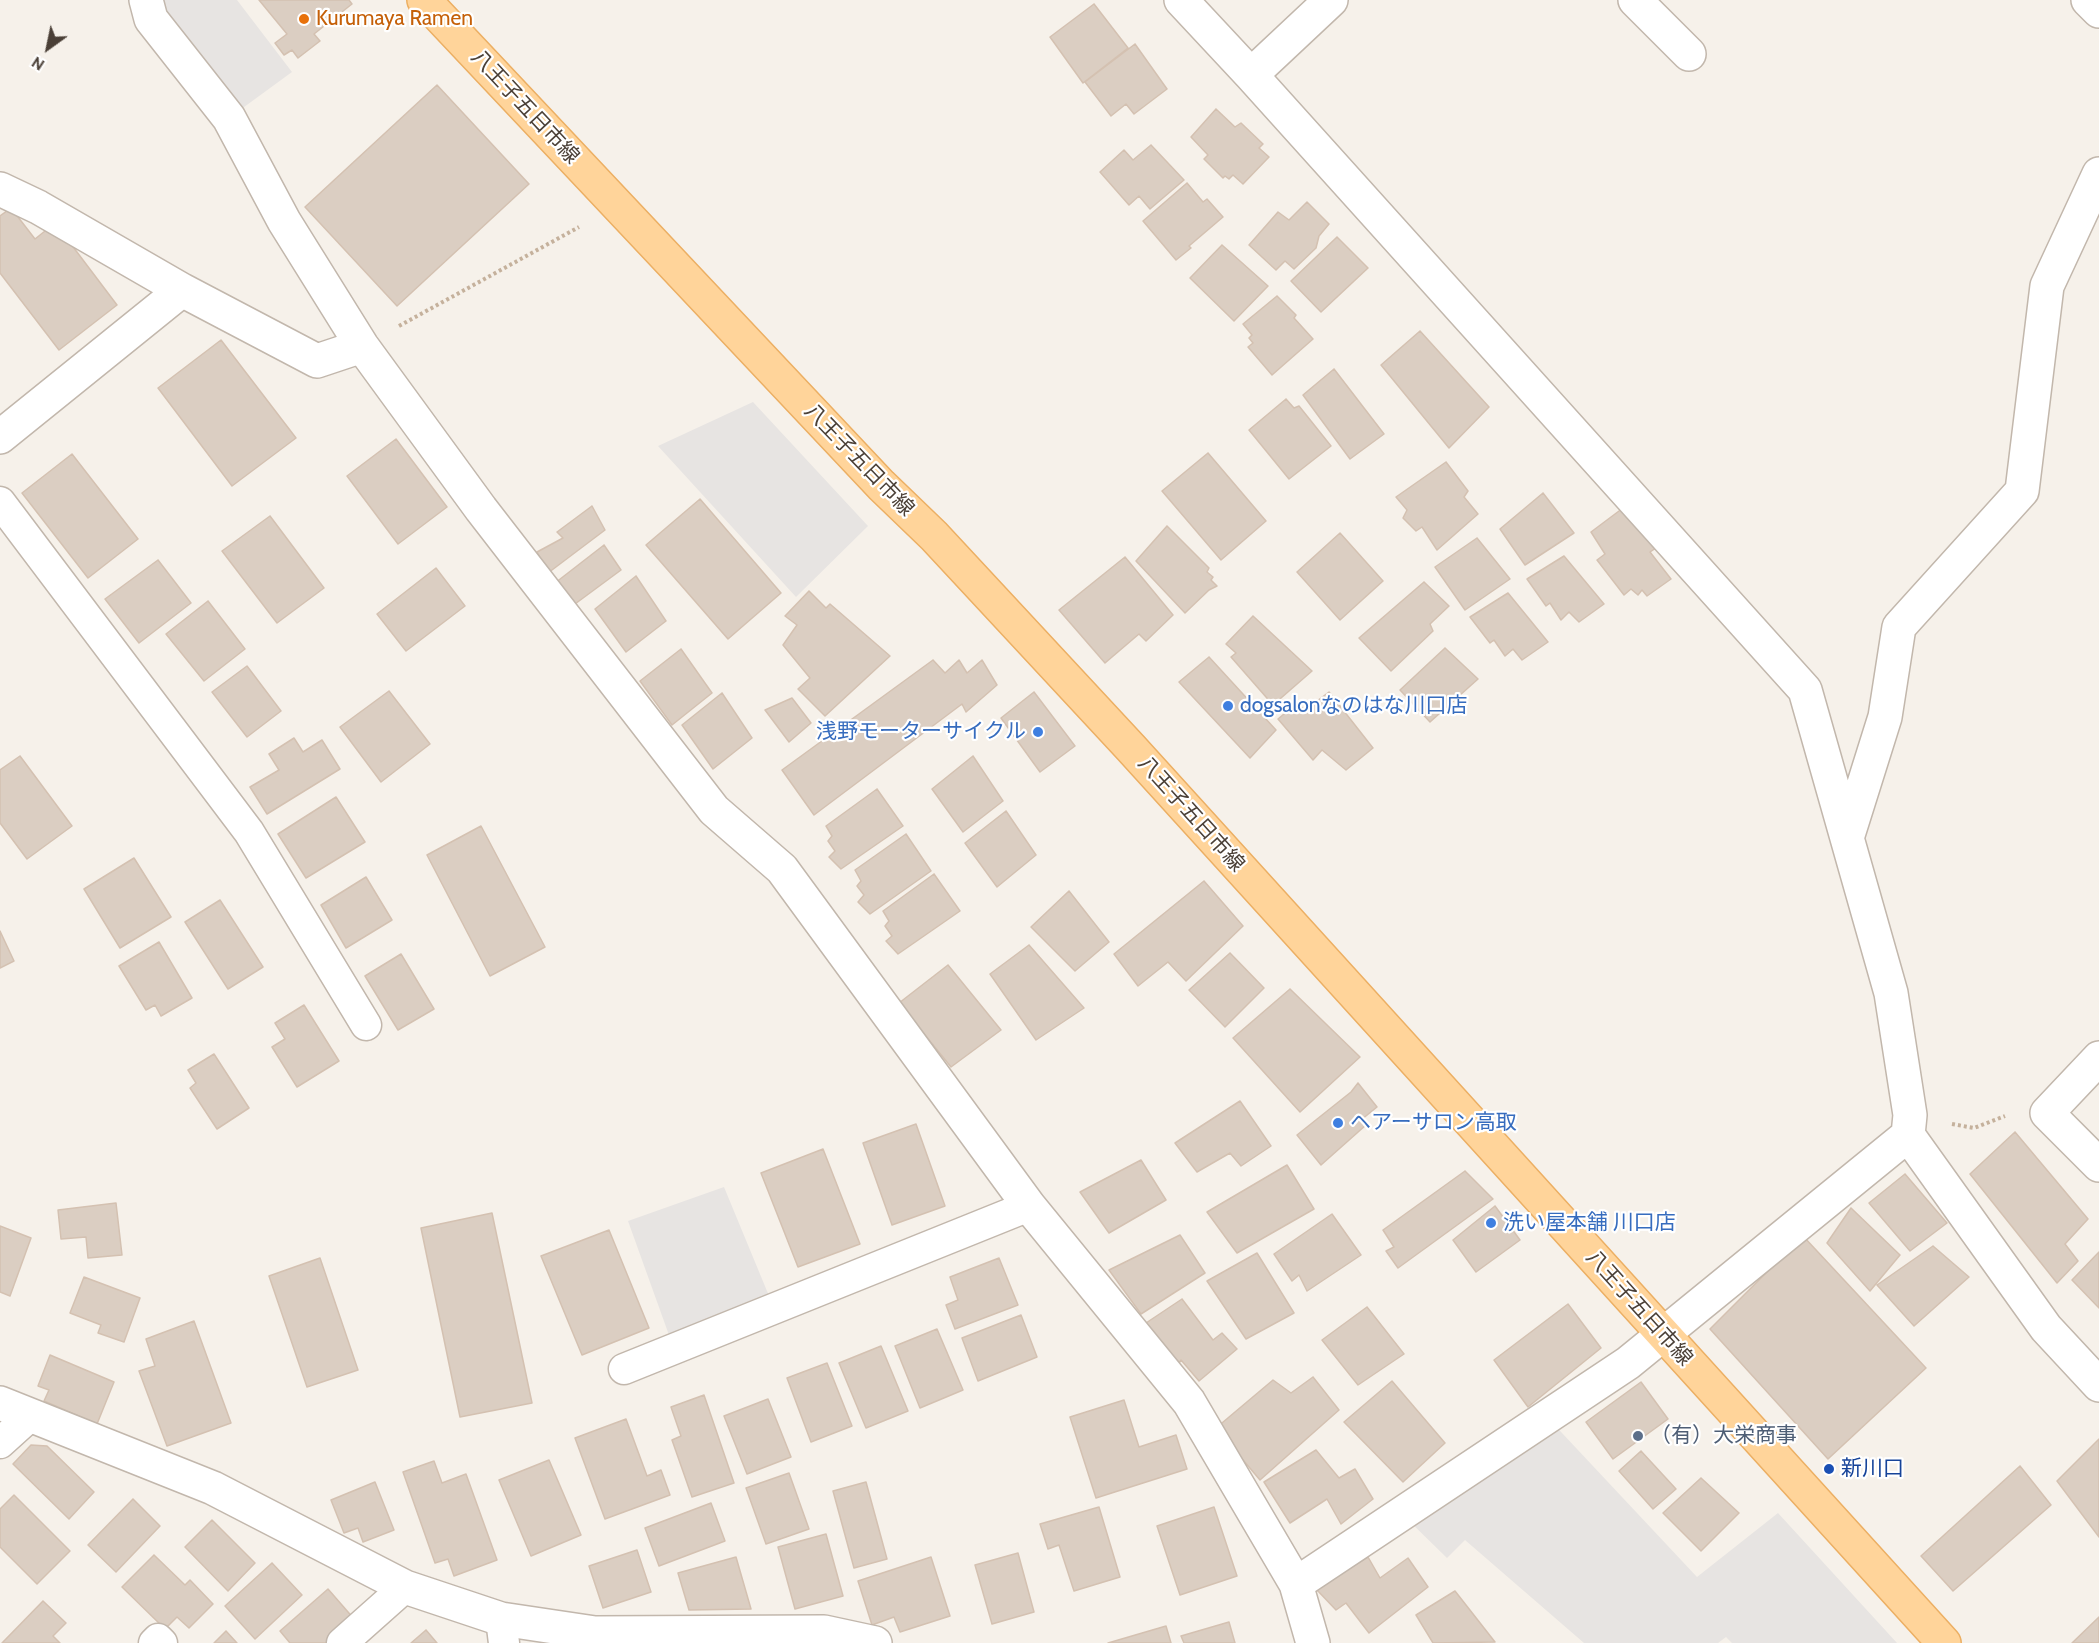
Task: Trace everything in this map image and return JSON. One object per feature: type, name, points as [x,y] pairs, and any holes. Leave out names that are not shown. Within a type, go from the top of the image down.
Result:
[{"type":"main road","name":"八王子五日市線","points":[[424,0],[881,485],[934,536],[1131,748],[1944,1643]]},
{"type":"street","points":[[146,0],[152,19],[228,118],[284,221],[362,346],[481,509],[714,810],[782,868],[1029,1206],[1189,1402],[1296,1584],[1313,1643]]},
{"type":"street","points":[[1181,0],[1805,690],[1891,993],[1909,1125],[2046,1328],[2099,1385]]},
{"type":"street","points":[[1251,75],[1331,0]]},
{"type":"street","points":[[1635,0],[1689,54]]},
{"type":"street","points":[[2088,0],[2099,11]]},
{"type":"street","points":[[1847,838],[1885,717],[1899,627],[2022,492],[2047,286],[2099,174]]},
{"type":"street","points":[[0,189],[38,207],[182,290],[316,361],[362,346]]},
{"type":"street","points":[[0,437],[182,290]]},
{"type":"street","points":[[2099,1058],[2047,1113],[2099,1166]]},
{"type":"street","points":[[1296,1584],[1628,1363],[1909,1125]]},
{"type":"street","points":[[0,1403],[213,1488],[405,1587],[502,1631],[825,1632],[875,1643]]},
{"type":"lane","points":[[0,502],[249,832],[366,1025]]},
{"type":"lane","points":[[624,1369],[1029,1206]]},
{"type":"lane","points":[[0,1443],[31,1415]]},
{"type":"lane","points":[[342,1643],[405,1587]]},
{"type":"lane","points":[[154,1643],[158,1639],[162,1643]]},
{"type":"path","points":[[362,346],[588,223]]},
{"type":"path","points":[[1909,1125],[1974,1128],[2016,1111],[2047,1113]]},
{"type":"shaded area","points":[[146,0],[237,0],[292,72],[229,118]]},
{"type":"shaded area","points":[[753,402],[868,526],[796,597],[658,446]]},
{"type":"shaded area","points":[[724,1187],[774,1308],[674,1349],[628,1221]]},
{"type":"shaded area","points":[[1547,1417],[1697,1577],[1778,1513],[1897,1643],[1732,1643],[1726,1637],[1718,1643],[1584,1643],[1465,1540],[1447,1558],[1402,1514]]},
{"type":"building","name":"Kurumaya Ramen","points":[[259,0],[349,0],[352,4],[314,34],[320,41],[298,58],[292,50],[284,55],[275,43],[287,34]]},
{"type":"building","points":[[1094,4],[1128,48],[1083,83],[1050,37]]},
{"type":"building","points":[[1135,44],[1167,89],[1134,114],[1126,104],[1111,116],[1085,82]]},
{"type":"building","points":[[437,85],[529,184],[397,306],[305,207]]},
{"type":"building","points":[[1216,109],[1235,127],[1241,123],[1263,144],[1259,148],[1269,157],[1243,184],[1233,175],[1229,179],[1225,176],[1223,178],[1204,159],[1208,155],[1191,137]]},
{"type":"building","points":[[1151,145],[1184,180],[1150,209],[1139,196],[1129,205],[1100,172],[1124,150],[1133,160]]},
{"type":"building","points":[[1187,183],[1203,202],[1207,199],[1223,217],[1176,260],[1143,221]]},
{"type":"building","points":[[1307,202],[1329,224],[1319,236],[1316,248],[1294,269],[1285,261],[1276,270],[1249,245],[1278,212],[1289,220]]},
{"type":"building","points":[[11,208],[35,239],[55,223],[117,305],[59,350],[0,273],[0,216]]},
{"type":"building","points":[[1337,237],[1368,268],[1321,312],[1291,281]]},
{"type":"building","points":[[1222,245],[1268,286],[1234,321],[1190,278]]},
{"type":"building","points":[[1277,296],[1296,315],[1294,318],[1313,339],[1272,375],[1248,347],[1253,343],[1249,338],[1252,335],[1243,324]]},
{"type":"building","points":[[1420,331],[1489,407],[1449,448],[1381,365]]},
{"type":"building","points":[[221,340],[296,438],[232,486],[158,388]]},
{"type":"building","points":[[1334,369],[1384,434],[1350,459],[1303,395]]},
{"type":"building","points":[[1286,399],[1294,408],[1299,406],[1331,446],[1289,479],[1249,430]]},
{"type":"building","points":[[396,439],[447,507],[398,544],[347,476]]},
{"type":"building","points":[[1208,453],[1266,521],[1221,560],[1162,491]]},
{"type":"building","points":[[72,454],[138,539],[88,578],[22,493]]},
{"type":"building","points":[[1446,462],[1468,491],[1464,497],[1478,514],[1437,550],[1422,527],[1416,531],[1403,518],[1407,510],[1396,497]]},
{"type":"building","points":[[1543,493],[1574,533],[1525,565],[1500,529]]},
{"type":"building","points":[[700,499],[781,593],[728,639],[646,545]]},
{"type":"building","points":[[1627,505],[1656,548],[1650,552],[1671,579],[1647,596],[1642,590],[1638,595],[1631,589],[1624,595],[1597,560],[1605,554],[1591,532]]},
{"type":"building","points":[[592,506],[605,530],[548,573],[537,552],[563,538],[557,532]]},
{"type":"building","points":[[270,516],[324,588],[277,623],[222,551]]},
{"type":"building","points":[[1167,526],[1209,568],[1207,572],[1213,577],[1211,580],[1217,586],[1209,590],[1185,613],[1136,561]]},
{"type":"building","points":[[1340,533],[1383,581],[1340,620],[1297,572]]},
{"type":"building","points":[[1477,538],[1510,579],[1465,610],[1435,567]]},
{"type":"building","points":[[604,545],[621,570],[575,604],[555,583]]},
{"type":"building","points":[[1564,556],[1604,604],[1579,622],[1569,612],[1561,620],[1550,603],[1546,606],[1527,579]]},
{"type":"building","points":[[1125,557],[1173,615],[1146,641],[1139,634],[1105,663],[1059,610]]},
{"type":"building","points":[[158,560],[191,603],[139,643],[105,599]]},
{"type":"building","points":[[436,568],[465,606],[406,651],[377,614]]},
{"type":"building","points":[[636,576],[666,621],[626,652],[595,609]]},
{"type":"building","points":[[1424,582],[1449,606],[1430,624],[1433,631],[1391,671],[1359,638]]},
{"type":"building","points":[[809,591],[826,608],[830,604],[890,656],[825,716],[798,689],[810,678],[783,645],[797,625],[785,616]]},
{"type":"building","points":[[1508,593],[1548,642],[1522,660],[1513,649],[1505,656],[1494,640],[1490,643],[1470,617]]},
{"type":"building","points":[[208,601],[245,649],[204,681],[166,634]]},
{"type":"building","points":[[1253,616],[1312,671],[1273,705],[1231,657],[1236,653],[1226,644]]},
{"type":"building","points":[[1445,648],[1478,679],[1430,722],[1400,690]]},
{"type":"building","points":[[681,649],[712,693],[672,725],[640,681]]},
{"type":"building","name":"dogsalonなのはな川口店","points":[[1209,657],[1276,730],[1250,758],[1179,682]]},
{"type":"building","points":[[933,660],[945,673],[959,660],[967,673],[982,660],[997,685],[966,712],[962,704],[814,815],[782,770]]},
{"type":"building","points":[[247,666],[281,711],[247,737],[212,692]]},
{"type":"building","points":[[389,691],[430,744],[381,782],[340,727]]},
{"type":"building","points":[[1034,692],[1075,746],[1040,772],[1001,718]]},
{"type":"building","points":[[1329,692],[1373,748],[1346,770],[1322,750],[1313,760],[1278,719],[1297,703],[1305,710]]},
{"type":"building","points":[[722,693],[752,738],[713,769],[682,725]]},
{"type":"building","points":[[792,698],[811,723],[789,742],[765,710]]},
{"type":"building","points":[[294,738],[303,752],[322,740],[340,769],[267,814],[250,787],[279,770],[269,754]]},
{"type":"building","points":[[20,756],[72,826],[27,859],[0,823],[0,770]]},
{"type":"building","points":[[973,756],[1003,801],[963,832],[932,789]]},
{"type":"building","points":[[877,789],[903,826],[841,869],[829,857],[835,851],[828,841],[832,836],[826,826]]},
{"type":"building","points":[[336,797],[365,842],[306,878],[278,834]]},
{"type":"building","points":[[1006,811],[1036,855],[997,887],[965,843]]},
{"type":"building","points":[[481,826],[545,947],[490,976],[427,855]]},
{"type":"building","points":[[906,834],[931,871],[870,914],[858,902],[864,895],[857,886],[861,881],[855,870]]},
{"type":"building","points":[[134,858],[171,917],[120,948],[84,889]]},
{"type":"building","points":[[934,874],[960,911],[898,954],[886,941],[892,936],[885,926],[889,921],[883,911]]},
{"type":"building","points":[[366,877],[392,920],[346,948],[321,905]]},
{"type":"building","points":[[1204,881],[1243,926],[1186,981],[1168,962],[1138,986],[1114,954]]},
{"type":"building","points":[[1069,891],[1109,942],[1075,971],[1031,927]]},
{"type":"building","points":[[220,900],[263,967],[228,989],[185,922]]},
{"type":"building","points":[[0,931],[14,961],[0,968]]},
{"type":"building","points":[[159,942],[192,998],[161,1016],[155,1005],[146,1010],[119,966]]},
{"type":"building","points":[[1029,945],[1084,1008],[1036,1040],[990,974]]},
{"type":"building","points":[[1230,953],[1264,988],[1225,1027],[1189,990]]},
{"type":"building","points":[[401,954],[434,1009],[398,1030],[365,976]]},
{"type":"building","points":[[948,965],[1001,1030],[951,1067],[899,1003]]},
{"type":"building","points":[[1290,989],[1360,1057],[1300,1112],[1233,1038]]},
{"type":"building","points":[[304,1005],[339,1061],[297,1087],[272,1047],[285,1039],[275,1023]]},
{"type":"building","points":[[214,1054],[249,1108],[217,1129],[190,1088],[196,1083],[188,1070]]},
{"type":"building","name":"ヘアーサロン高取","points":[[1358,1083],[1377,1107],[1361,1120],[1366,1125],[1321,1165],[1297,1135],[1351,1092]]},
{"type":"building","points":[[1240,1101],[1271,1146],[1241,1166],[1230,1153],[1197,1172],[1175,1143]]},
{"type":"building","points":[[916,1124],[945,1206],[892,1225],[863,1143]]},
{"type":"building","points":[[2015,1132],[2088,1219],[2065,1244],[2078,1261],[2057,1283],[1970,1174]]},
{"type":"building","points":[[823,1149],[860,1244],[798,1267],[761,1173]]},
{"type":"building","points":[[1141,1160],[1166,1200],[1109,1233],[1080,1192]]},
{"type":"building","points":[[1287,1165],[1314,1209],[1237,1253],[1207,1212]]},
{"type":"building","points":[[1465,1171],[1493,1199],[1398,1268],[1386,1251],[1394,1247],[1383,1230]]},
{"type":"building","points":[[1905,1174],[1947,1223],[1910,1251],[1869,1203]]},
{"type":"building","points":[[116,1203],[122,1255],[88,1258],[86,1237],[61,1239],[58,1210]]},
{"type":"building","name":"洗い屋本舗 川口店","points":[[1495,1206],[1520,1240],[1476,1272],[1453,1240]]},
{"type":"building","points":[[1851,1208],[1900,1255],[1870,1291],[1827,1243]]},
{"type":"building","points":[[492,1213],[532,1403],[460,1417],[421,1228]]},
{"type":"building","points":[[1332,1214],[1361,1255],[1307,1291],[1299,1275],[1292,1281],[1274,1254]]},
{"type":"building","points":[[0,1226],[31,1238],[10,1296],[0,1292]]},
{"type":"building","points":[[609,1230],[649,1328],[582,1355],[541,1256]]},
{"type":"building","points":[[1180,1235],[1205,1273],[1141,1314],[1109,1270]]},
{"type":"building","points":[[1803,1236],[1926,1368],[1828,1459],[1710,1329]]},
{"type":"building","points":[[1933,1246],[1969,1277],[1914,1326],[1877,1285]]},
{"type":"building","points":[[2099,1252],[2099,1308],[2072,1280]]},
{"type":"building","points":[[1257,1253],[1294,1313],[1246,1339],[1207,1281]]},
{"type":"building","points":[[320,1258],[358,1370],[307,1387],[269,1276]]},
{"type":"building","points":[[999,1258],[1018,1305],[955,1329],[946,1305],[958,1300],[950,1277]]},
{"type":"building","points":[[84,1277],[140,1298],[124,1342],[98,1333],[101,1325],[70,1313]]},
{"type":"building","points":[[1182,1299],[1213,1340],[1222,1333],[1237,1349],[1199,1381],[1181,1360],[1176,1368],[1143,1325]]},
{"type":"building","points":[[1568,1304],[1601,1348],[1528,1407],[1494,1360]]},
{"type":"building","points":[[1367,1307],[1404,1354],[1358,1385],[1322,1340]]},
{"type":"building","points":[[1021,1315],[1037,1357],[978,1381],[962,1338]]},
{"type":"building","points":[[194,1321],[231,1423],[167,1446],[139,1371],[155,1366],[146,1339]]},
{"type":"building","points":[[937,1329],[963,1390],[920,1408],[895,1346]]},
{"type":"building","points":[[881,1346],[908,1411],[866,1428],[839,1363]]},
{"type":"building","points":[[50,1355],[114,1382],[97,1424],[44,1401],[49,1390],[38,1386]]},
{"type":"building","points":[[827,1363],[852,1426],[811,1442],[787,1378]]},
{"type":"building","points":[[1313,1377],[1339,1410],[1260,1480],[1216,1428],[1273,1380],[1291,1393]]},
{"type":"building","points":[[1392,1381],[1445,1443],[1403,1482],[1344,1422]]},
{"type":"building","points":[[1641,1382],[1668,1419],[1613,1459],[1586,1422]]},
{"type":"building","points":[[704,1395],[734,1483],[692,1497],[672,1440],[681,1436],[671,1407]]},
{"type":"building","points":[[768,1399],[791,1457],[747,1474],[724,1416]]},
{"type":"building","points":[[1124,1400],[1139,1447],[1176,1435],[1187,1469],[1096,1498],[1070,1417]]},
{"type":"building","points":[[626,1419],[647,1476],[661,1470],[670,1495],[605,1519],[575,1438]]},
{"type":"building","points":[[2099,1439],[2099,1537],[2057,1481]]},
{"type":"building","points":[[31,1445],[47,1446],[94,1492],[69,1519],[13,1464]]},
{"type":"building","points":[[1316,1450],[1339,1478],[1355,1469],[1373,1499],[1341,1524],[1327,1499],[1290,1523],[1264,1482]]},
{"type":"building","points":[[1641,1451],[1676,1489],[1653,1509],[1619,1471]]},
{"type":"building","points":[[549,1460],[581,1535],[531,1556],[499,1480]]},
{"type":"building","points":[[434,1461],[442,1483],[466,1474],[497,1560],[454,1576],[448,1559],[435,1563],[403,1472]]},
{"type":"building","points":[[2020,1466],[2051,1505],[1953,1591],[1921,1556]]},
{"type":"building","points":[[789,1473],[809,1529],[766,1544],[746,1488]]},
{"type":"building","points":[[1701,1478],[1739,1513],[1701,1551],[1663,1513]]},
{"type":"building","points":[[375,1482],[394,1530],[363,1542],[358,1528],[344,1533],[331,1500]]},
{"type":"building","points":[[866,1482],[887,1559],[854,1568],[833,1491]]},
{"type":"building","points":[[14,1495],[70,1551],[37,1584],[0,1547],[0,1509]]},
{"type":"building","points":[[133,1499],[160,1526],[116,1572],[88,1545]]},
{"type":"building","points":[[711,1503],[725,1541],[659,1566],[645,1528]]},
{"type":"building","points":[[1099,1507],[1120,1577],[1074,1591],[1059,1545],[1048,1549],[1040,1524]]},
{"type":"building","points":[[1214,1507],[1237,1576],[1180,1595],[1157,1526]]},
{"type":"building","points":[[212,1520],[255,1563],[228,1591],[185,1547]]},
{"type":"building","points":[[826,1534],[843,1596],[795,1609],[778,1547]]},
{"type":"building","points":[[637,1550],[651,1592],[603,1608],[589,1566]]},
{"type":"building","points":[[1018,1553],[1034,1612],[992,1624],[975,1565]]},
{"type":"building","points":[[154,1555],[185,1585],[190,1580],[213,1604],[189,1628],[177,1617],[165,1629],[122,1587]]},
{"type":"building","points":[[736,1557],[751,1609],[689,1610],[678,1573]]},
{"type":"building","points":[[931,1557],[950,1616],[900,1632],[894,1617],[872,1625],[858,1581]]},
{"type":"building","points":[[1368,1557],[1380,1578],[1408,1558],[1428,1587],[1369,1633],[1346,1603],[1336,1610],[1316,1589]]},
{"type":"building","points":[[272,1563],[302,1595],[255,1639],[225,1606]]},
{"type":"building","points":[[328,1589],[355,1620],[328,1643],[290,1643],[280,1631]]},
{"type":"building","points":[[1455,1591],[1495,1642],[1433,1643],[1416,1615]]},
{"type":"building","points":[[43,1601],[66,1623],[53,1636],[60,1643],[2,1643]]},
{"type":"building","points":[[2099,1617],[2099,1643],[2072,1643]]},
{"type":"building","points":[[1229,1622],[1235,1643],[1184,1643],[1181,1636]]},
{"type":"building","points":[[1166,1626],[1171,1643],[1108,1643]]},
{"type":"building","points":[[426,1630],[437,1643],[411,1643]]},
{"type":"building","points":[[226,1631],[237,1643],[214,1643]]},
{"type":"place","name":"Kurumaya Ramen","points":[[304,19]]},
{"type":"place","name":"dogsalonなのはな川口店","points":[[1228,706]]},
{"type":"place","name":"浅野モーターサイクル","points":[[1038,732]]},
{"type":"place","name":"ヘアーサロン高取","points":[[1338,1123]]},
{"type":"place","name":"洗い屋本舗 川口店","points":[[1491,1223]]},
{"type":"place","name":"（有）大栄商事","points":[[1638,1436]]},
{"type":"place","name":"新川口","points":[[1829,1469]]}]
